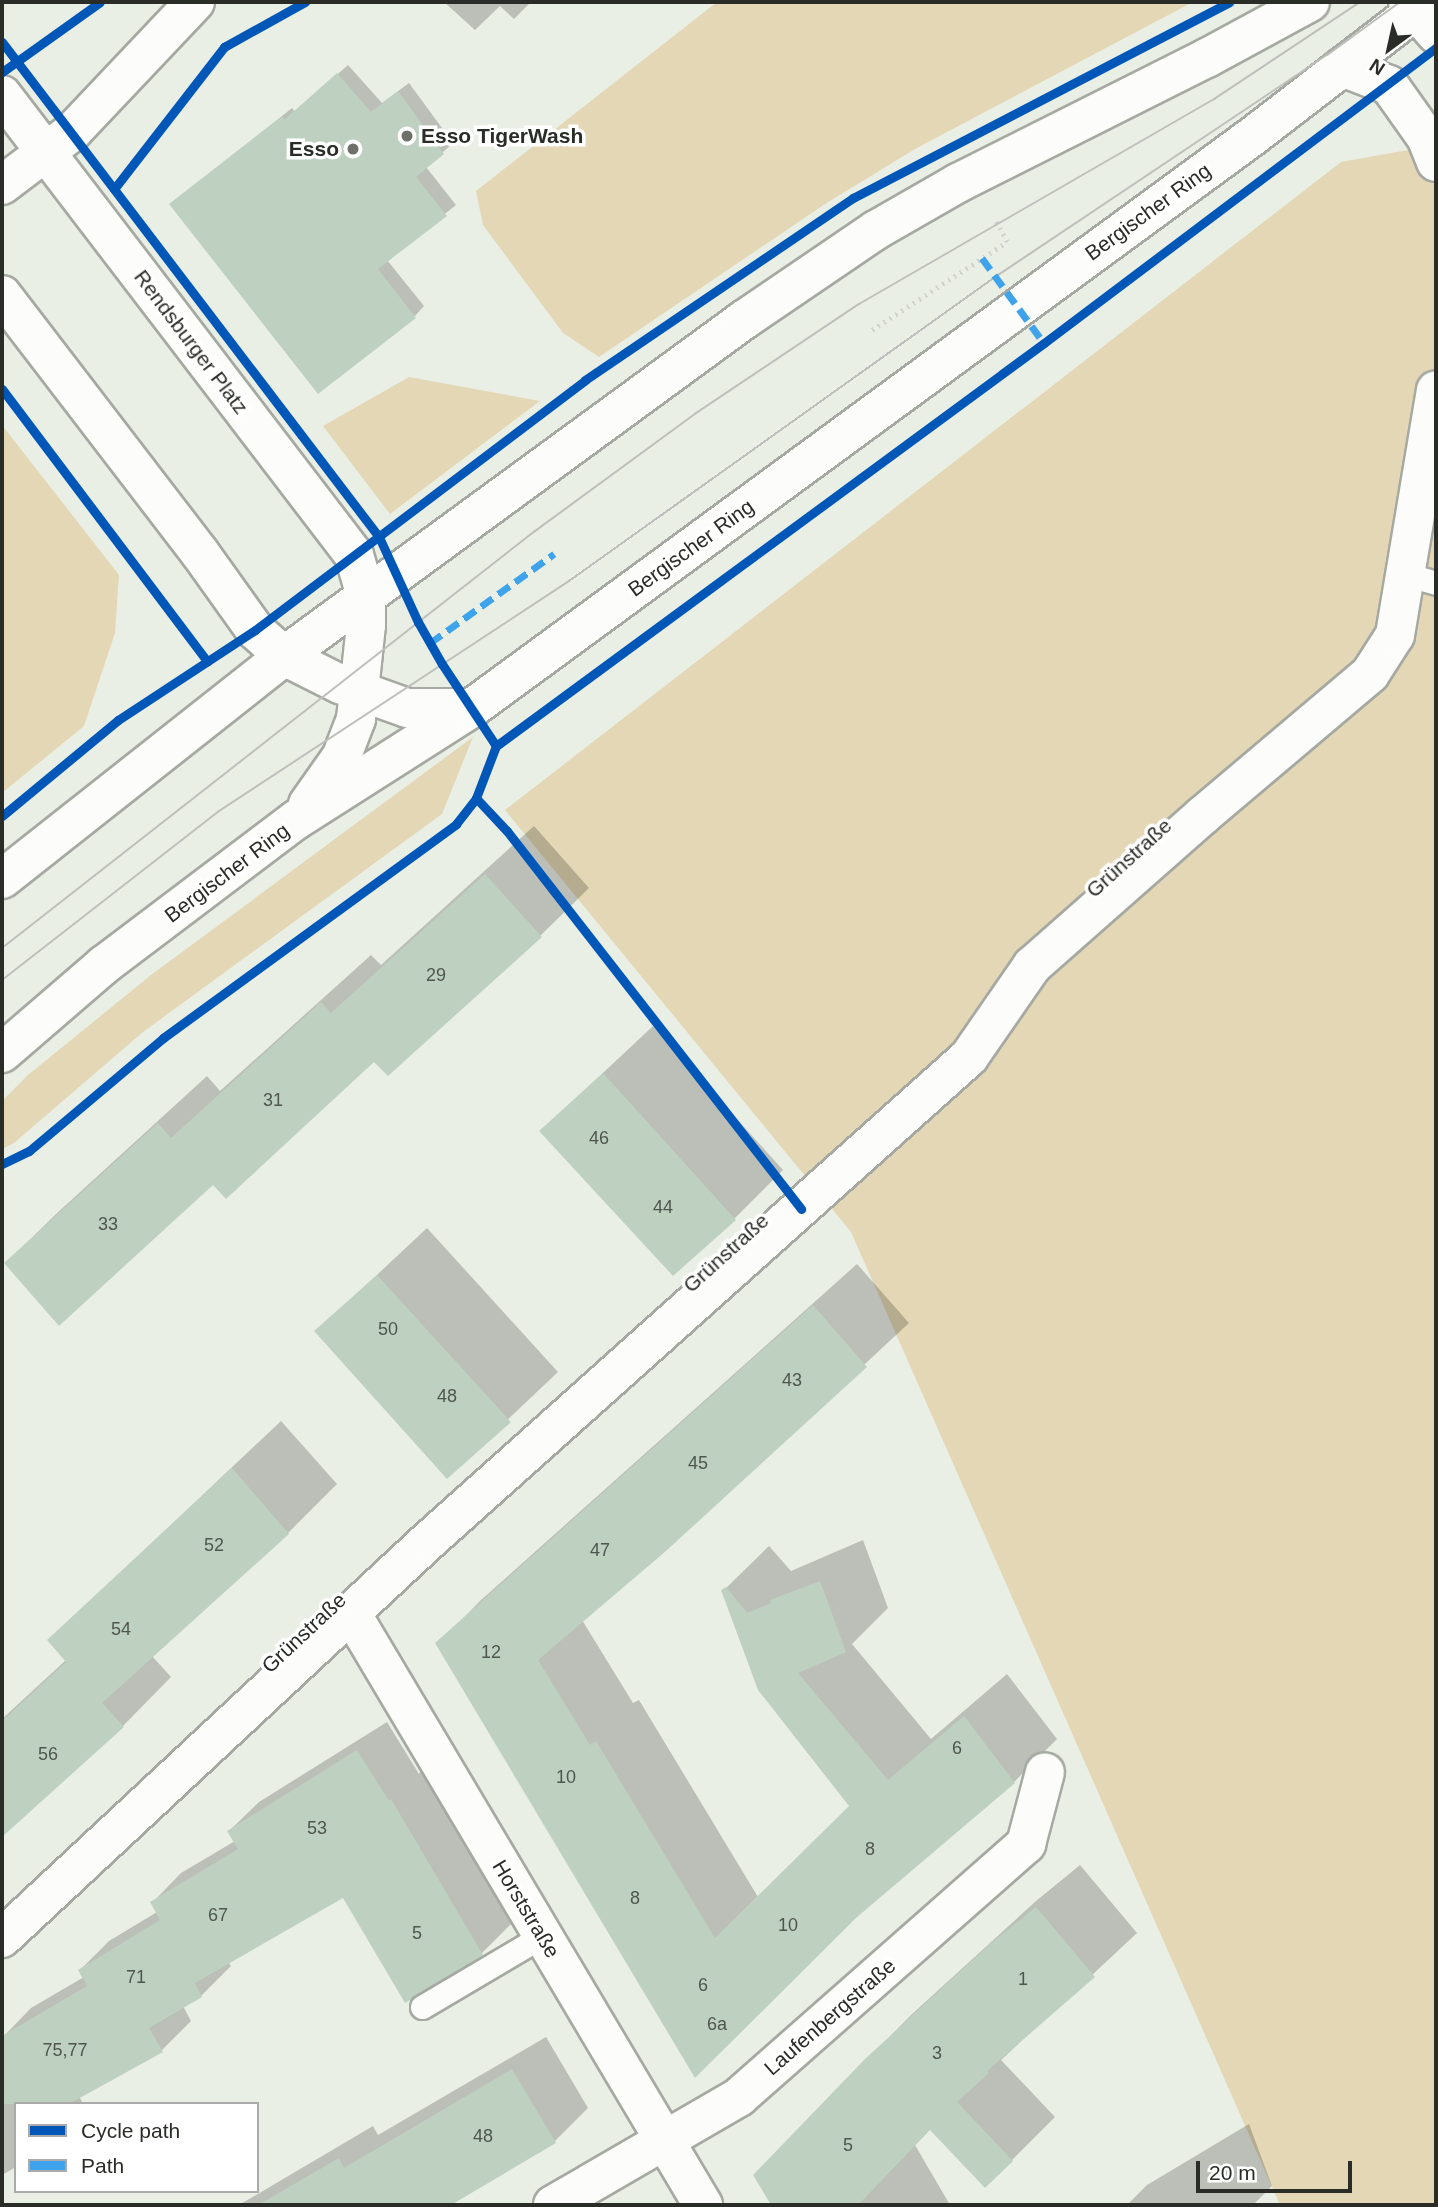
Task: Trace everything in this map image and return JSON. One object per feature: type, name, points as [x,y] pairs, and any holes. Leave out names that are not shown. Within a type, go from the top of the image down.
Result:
[{"type":"street","points":[[2,185],[72,132],[195,2]]},
{"type":"street","points":[[2,879],[284,656],[745,319],[876,230],[958,183],[1207,58],[1310,2]]},
{"type":"street","name":"Bergischer Ring","points":[[2,1053],[104,965],[296,820],[472,708],[1378,39],[1422,12]]},
{"type":"street","points":[[1342,67],[1389,85],[1426,137],[1436,162]]},
{"type":"street","name":"Rendsburger Platz","points":[[2,95],[354,555],[366,596],[361,692],[356,719],[342,756],[296,820]]},
{"type":"street","points":[[2,295],[255,630],[284,656],[361,692],[407,708],[472,708]]},
{"type":"street","name":"Grünstraße","points":[[2,1938],[351,1613],[969,1057],[1032,966],[1202,816],[1370,674],[1395,635],[1421,578],[1436,390]]},
{"type":"street","name":"Horststraße","points":[[351,1613],[703,2205]]},
{"type":"street","name":"Laufenbergstraße","points":[[553,2205],[739,2097],[1027,1844],[1045,1772]]},
{"type":"lane","points":[[422,2007],[542,1936]]},
{"type":"path","points":[[872,330],[982,258]]},
{"type":"shaded area","points":[[717,2],[1193,2],[915,149],[825,204],[599,357],[563,333],[483,225],[476,191]]},
{"type":"shaded area","points":[[1436,145],[1436,2205],[1280,2205],[851,1232],[505,810],[1341,162]]},
{"type":"shaded area","points":[[409,377],[540,401],[390,514],[323,426]]},
{"type":"shaded area","points":[[2,425],[119,575],[115,633],[84,726],[2,793]]},
{"type":"shaded area","points":[[473,737],[442,814],[143,1032],[14,1143],[2,1149],[2,1101],[28,1075],[151,975]]},
{"type":"building","points":[[337,73],[371,112],[398,91],[444,154],[416,177],[447,216],[378,269],[416,318],[318,394],[169,204],[282,116],[284,120]]},
{"type":"building","points":[[485,874],[542,937],[388,1076],[374,1062],[226,1199],[213,1185],[59,1326],[4,1263],[158,1123],[171,1138],[321,1002],[331,1013]]},
{"type":"building","points":[[603,1073],[736,1220],[673,1276],[539,1131]]},
{"type":"building","points":[[377,1275],[511,1422],[447,1479],[314,1331]]},
{"type":"building","points":[[813,1305],[867,1367],[666,1551],[538,1660],[590,1745],[596,1741],[715,1938],[849,1806],[758,1690],[721,1590],[726,1587],[747,1613],[771,1603],[770,1600],[820,1581],[846,1652],[798,1673],[888,1780],[964,1716],[1015,1783],[856,1918],[695,2078],[435,1643]]},
{"type":"building","points":[[232,1468],[289,1534],[102,1703],[124,1727],[2,1837],[2,1721],[66,1662],[47,1640]]},
{"type":"building","points":[[357,1750],[389,1801],[391,1799],[483,1955],[405,2003],[343,1898],[195,1983],[202,1997],[149,2028],[163,2052],[73,2102],[2,2104],[2,2036],[87,1986],[78,1970],[160,1920],[150,1902],[238,1849],[227,1831]]},
{"type":"building","points":[[1036,1907],[1095,1977],[987,2071],[989,2073],[957,2102],[1013,2161],[985,2188],[930,2130],[858,2205],[771,2205],[753,2175],[865,2059],[990,1944]]},
{"type":"building","points":[[512,2069],[556,2143],[451,2205],[258,2205],[339,2158],[344,2168]]},
{"type":"tram line","points":[[2,948],[535,531],[696,413],[859,304],[1214,99],[1360,2]]},
{"type":"tram line","points":[[2,980],[219,811],[569,581],[995,277],[1327,55],[1400,2]]},
{"type":"marked path","points":[[982,258],[1044,343]]},
{"type":"marked path","points":[[430,643],[554,554]]},
{"type":"cycle path","points":[[2,72],[100,2]]},
{"type":"cycle path","points":[[114,189],[224,47],[305,2]]},
{"type":"cycle path","points":[[2,816],[118,720],[255,630],[585,380],[853,198],[1229,2]]},
{"type":"cycle path","points":[[2,42],[379,537],[418,622],[496,746]]},
{"type":"cycle path","points":[[2,1164],[29,1151],[163,1038],[456,824],[476,798],[496,746],[1044,343],[1436,48]]},
{"type":"cycle path","points":[[2,389],[207,661]]},
{"type":"cycle path","points":[[476,798],[507,831],[801,1209]]},
{"type":"place","name":"Esso TigerWash","points":[[407,136]]},
{"type":"place","name":"Esso","points":[[353,149]]}]
